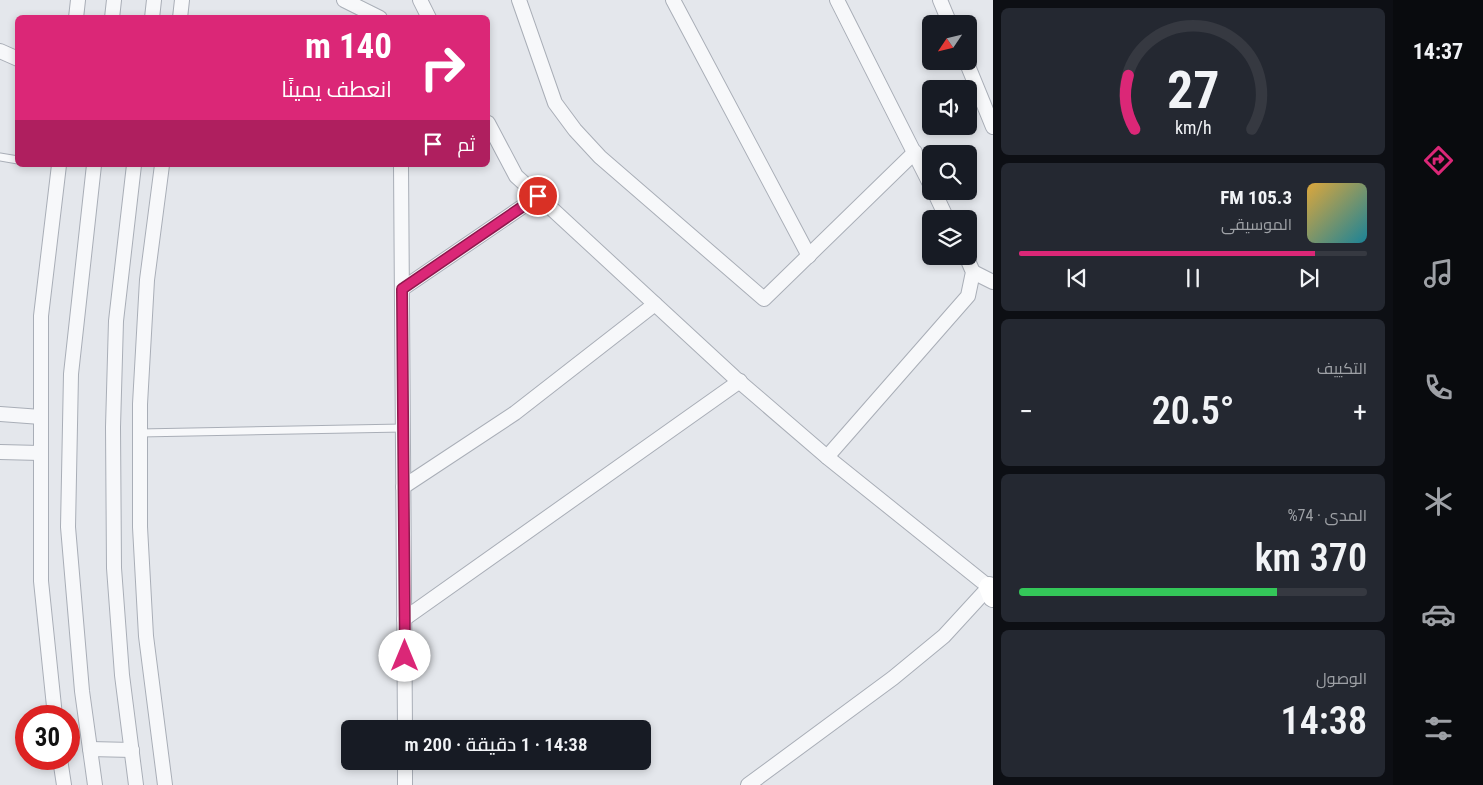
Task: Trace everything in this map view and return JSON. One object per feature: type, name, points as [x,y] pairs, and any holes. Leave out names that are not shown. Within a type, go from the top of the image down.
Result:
[{"type":"street","points":[[76,15],[78,0]]},
{"type":"street","points":[[112,15],[114,0]]},
{"type":"street","points":[[152,15],[154,0]]},
{"type":"street","points":[[180,15],[182,0]]},
{"type":"street","points":[[344,0],[374,15]]},
{"type":"street","points":[[420,0],[428,15]]},
{"type":"street","points":[[534,0],[521,5],[555,103],[575,130],[600,157],[764,300],[915,152]]},
{"type":"street","points":[[673,0],[809,256]]},
{"type":"street","points":[[836,0],[922,167]]},
{"type":"street","points":[[940,0],[946,15]]},
{"type":"street","points":[[0,51],[15,58]]},
{"type":"street","points":[[970,70],[993,127]]},
{"type":"street","points":[[490,127],[516,176],[655,304],[826,457],[992,589],[944,636],[893,678],[748,785]]},
{"type":"street","points":[[54,705],[41,581],[40,453],[41,316],[58,167]]},
{"type":"street","points":[[94,167],[71,374],[68,527],[82,691],[95,785]]},
{"type":"street","points":[[134,167],[116,321],[113,427],[114,568],[122,675],[136,785]]},
{"type":"street","points":[[162,167],[146,280],[140,433],[140,527],[146,636],[165,785]]},
{"type":"street","points":[[401,167],[405,720]]},
{"type":"street","points":[[402,289],[538,196]]},
{"type":"street","points":[[826,457],[968,296],[973,272],[970,265]]},
{"type":"street","points":[[973,272],[993,282]]},
{"type":"street","points":[[403,487],[515,413],[655,304]]},
{"type":"street","points":[[404,619],[740,382]]},
{"type":"street","points":[[0,414],[41,418]]},
{"type":"street","points":[[0,452],[40,453]]},
{"type":"street","points":[[90,749],[132,750]]},
{"type":"street","points":[[62,770],[64,785]]},
{"type":"street","points":[[405,770],[405,785]]},
{"type":"lane","points":[[0,157],[15,160]]},
{"type":"lane","points":[[140,433],[403,428]]},
{"type":"route","points":[[405,656],[402,289],[538,196]]}]
